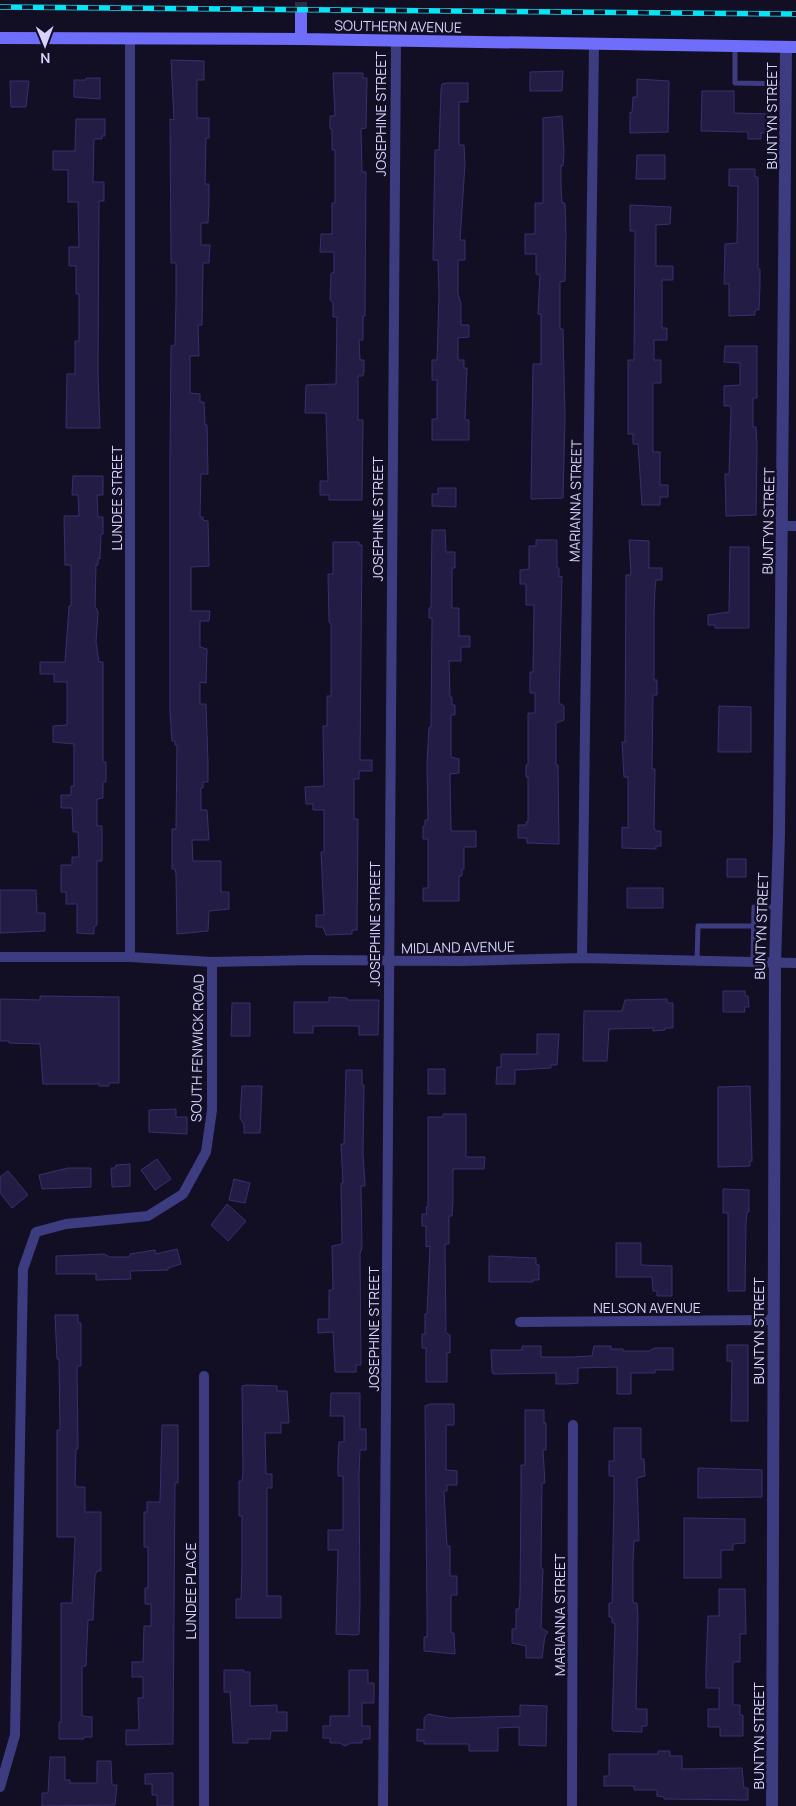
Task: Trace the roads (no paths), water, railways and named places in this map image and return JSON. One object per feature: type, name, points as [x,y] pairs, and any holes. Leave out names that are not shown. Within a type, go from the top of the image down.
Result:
[{"type":"main road","points":[[301,14],[301,39]]},
{"type":"main road","name":"SOUTHERN AVENUE","points":[[0,38],[130,40],[301,39],[791,47]]},
{"type":"street","name":"LUNDEE STREET","points":[[130,40],[130,956]]},
{"type":"street","name":"JOSEPHINE STREET","points":[[383,1806],[396,42]]},
{"type":"street","name":"MARIANNA STREET","points":[[582,958],[594,45]]},
{"type":"street","name":"BUNTYN STREET","points":[[772,1806],[774,963],[783,526],[786,84],[791,47]]},
{"type":"street","points":[[783,526],[796,526]]},
{"type":"street","name":"MIDLAND AVENUE","points":[[0,957],[130,956],[212,962],[311,960],[388,962],[582,958],[796,963]]},
{"type":"street","name":"SOUTH FENWICK ROAD","points":[[0,1786],[15,1735],[23,1270],[36,1232],[66,1224],[148,1216],[183,1194],[206,1152],[212,1110],[212,962]]},
{"type":"street","name":"NELSON AVENUE","points":[[520,1322],[773,1320]]},
{"type":"street","name":"LUNDEE PLACE","points":[[204,1376],[204,1806]]},
{"type":"street","name":"MARIANNA STREET","points":[[572,1806],[573,1425]]},
{"type":"lane","points":[[735,46],[735,82],[786,84]]},
{"type":"lane","points":[[753,962],[754,907],[776,907]]},
{"type":"lane","points":[[697,961],[698,926],[754,926]]},
{"type":"tunnel","points":[[301,0],[301,14]]},
{"type":"railway","points":[[0,7],[796,14]]}]
